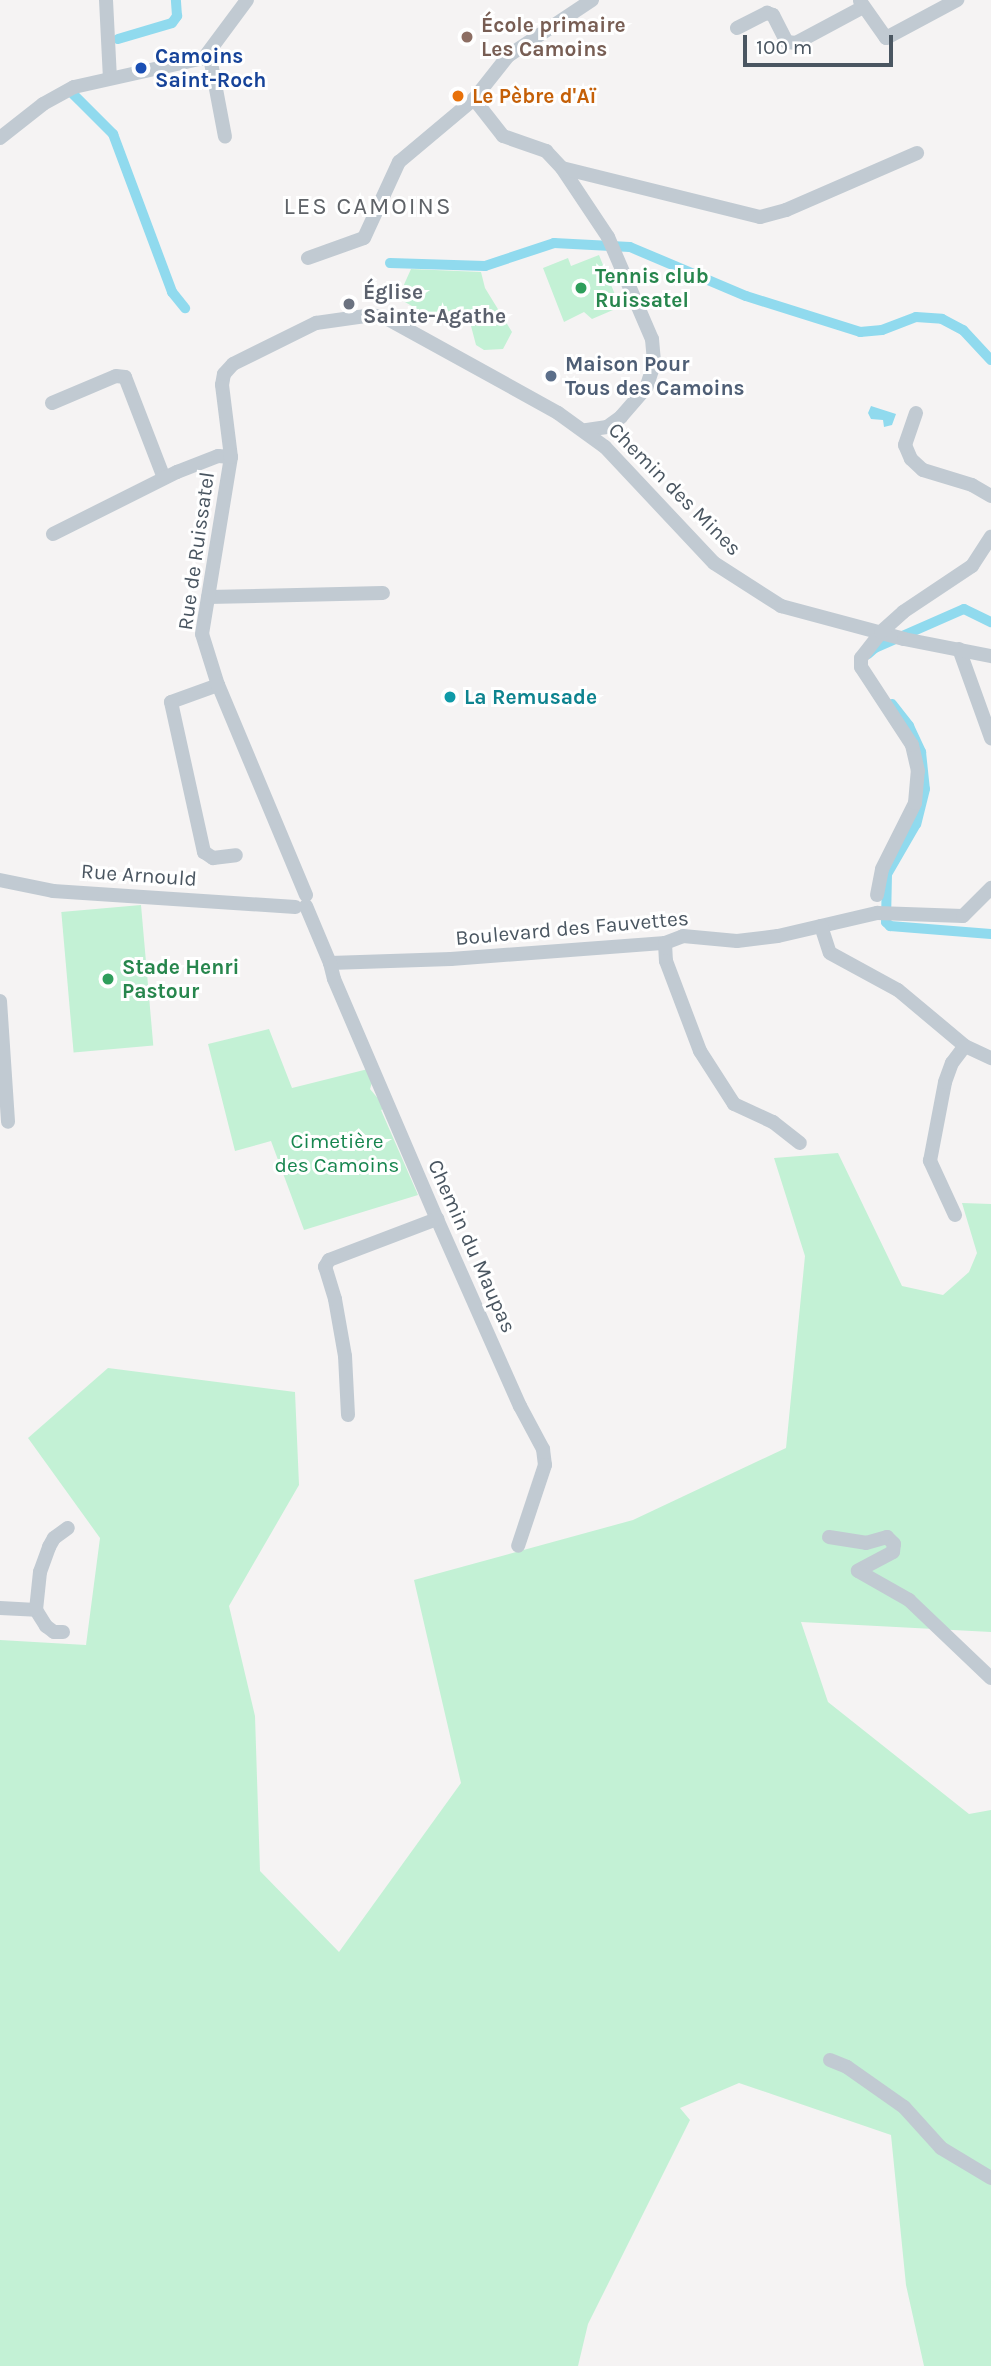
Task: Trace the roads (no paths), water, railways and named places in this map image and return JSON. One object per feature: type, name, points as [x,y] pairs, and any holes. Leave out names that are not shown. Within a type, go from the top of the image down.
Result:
[{"type":"street","points":[[106,0],[110,78]]},
{"type":"street","points":[[0,138],[62,92],[110,78],[191,63],[209,52],[247,0]]},
{"type":"street","points":[[308,258],[364,238],[399,162],[474,99],[508,56],[592,0]]},
{"type":"street","points":[[737,28],[767,13],[773,15],[787,42],[796,44],[861,3],[884,36],[889,38],[957,0]]},
{"type":"street","points":[[209,52],[225,137]]},
{"type":"street","points":[[474,99],[503,136],[546,150],[562,168],[608,237],[652,339],[654,364],[646,388],[621,417],[607,427],[585,430]]},
{"type":"street","points":[[562,168],[761,217],[786,210],[918,153]]},
{"type":"street","name":"Chemin des Mines","points":[[292,335],[316,323],[372,315],[388,319],[585,430],[605,447],[714,563],[781,606],[892,635],[991,656]]},
{"type":"street","name":"Rue de Ruissatel","points":[[292,335],[233,364],[224,374],[222,386],[231,457],[202,634],[218,685],[299,897]]},
{"type":"street","points":[[52,404],[116,376],[125,377],[164,478]]},
{"type":"street","points":[[916,413],[905,445],[911,459],[923,470],[972,485],[991,496]]},
{"type":"street","points":[[53,534],[164,478],[206,460],[231,457]]},
{"type":"street","points":[[877,895],[882,869],[911,814],[919,781],[912,745],[861,667],[864,650],[892,635],[903,612],[972,566],[991,537]]},
{"type":"street","points":[[208,597],[383,593]]},
{"type":"street","points":[[960,649],[991,738]]},
{"type":"street","points":[[218,685],[171,702],[204,852],[213,858],[236,855]]},
{"type":"street","name":"Rue Arnould","points":[[0,880],[53,891],[276,905],[299,897]]},
{"type":"street","name":"Boulevard des Fauvettes","points":[[330,963],[443,960],[665,943],[683,936],[737,941],[883,912],[963,916],[991,888]]},
{"type":"street","points":[[299,897],[330,963]]},
{"type":"street","points":[[821,926],[830,953],[898,990],[965,1046],[991,1058]]},
{"type":"street","points":[[665,943],[666,961],[700,1051],[734,1104],[773,1122],[800,1143]]},
{"type":"street","name":"Chemin du Maupas","points":[[330,963],[334,979],[437,1219],[520,1406],[543,1450],[545,1465],[518,1546]]},
{"type":"street","points":[[0,1001],[8,1122]]},
{"type":"street","points":[[955,1215],[930,1161],[944,1082],[952,1063],[965,1046]]},
{"type":"street","points":[[348,1415],[345,1356],[335,1299],[325,1267],[329,1260],[385,1236],[437,1219]]},
{"type":"street","points":[[63,1632],[54,1632],[46,1626],[36,1610],[40,1572],[49,1547],[60,1532],[68,1528]]},
{"type":"street","points":[[829,1537],[866,1543],[876,1543],[887,1537],[894,1544],[893,1552],[858,1571],[909,1600],[991,1678]]},
{"type":"street","points":[[0,1608],[36,1610]]},
{"type":"street","points":[[830,2060],[847,2067],[904,2107],[941,2148],[991,2178]]},
{"type":"water","points":[[871,406],[896,414],[892,425],[884,427],[883,420],[871,419],[868,413]]},
{"type":"waterway","points":[[118,39],[172,23],[177,16],[176,0]]},
{"type":"waterway","points":[[73,94],[113,134],[172,292],[185,308]]},
{"type":"waterway","points":[[390,263],[485,266],[554,243],[630,247],[746,296],[860,332],[882,330],[916,317],[942,319],[963,330],[991,360]]},
{"type":"waterway","points":[[868,654],[875,648],[964,609],[991,622]]},
{"type":"waterway","points":[[892,704],[909,726],[921,752],[925,789],[916,824],[887,874],[886,922],[890,926],[991,934]]},
{"type":"place","name":"École primaire Les Camoins","points":[[467,37]]},
{"type":"place","name":"Camoins Saint-Roch","points":[[141,68]]},
{"type":"place","name":"Le Pèbre d'Aï","points":[[458,96]]},
{"type":"place","name":"Tennis club Ruissatel","points":[[581,288]]},
{"type":"place","name":"Église Sainte-Agathe","points":[[349,304]]},
{"type":"place","name":"Maison Pour Tous des Camoins","points":[[551,376]]},
{"type":"place","name":"La Remusade","points":[[450,697]]},
{"type":"place","name":"Stade Henri Pastour","points":[[108,979]]},
{"type":"district","name":"LES CAMOINS","points":[[368,207]]},
{"type":"park label","name":"Cimetière des Camoins","points":[[337,1153]]}]
